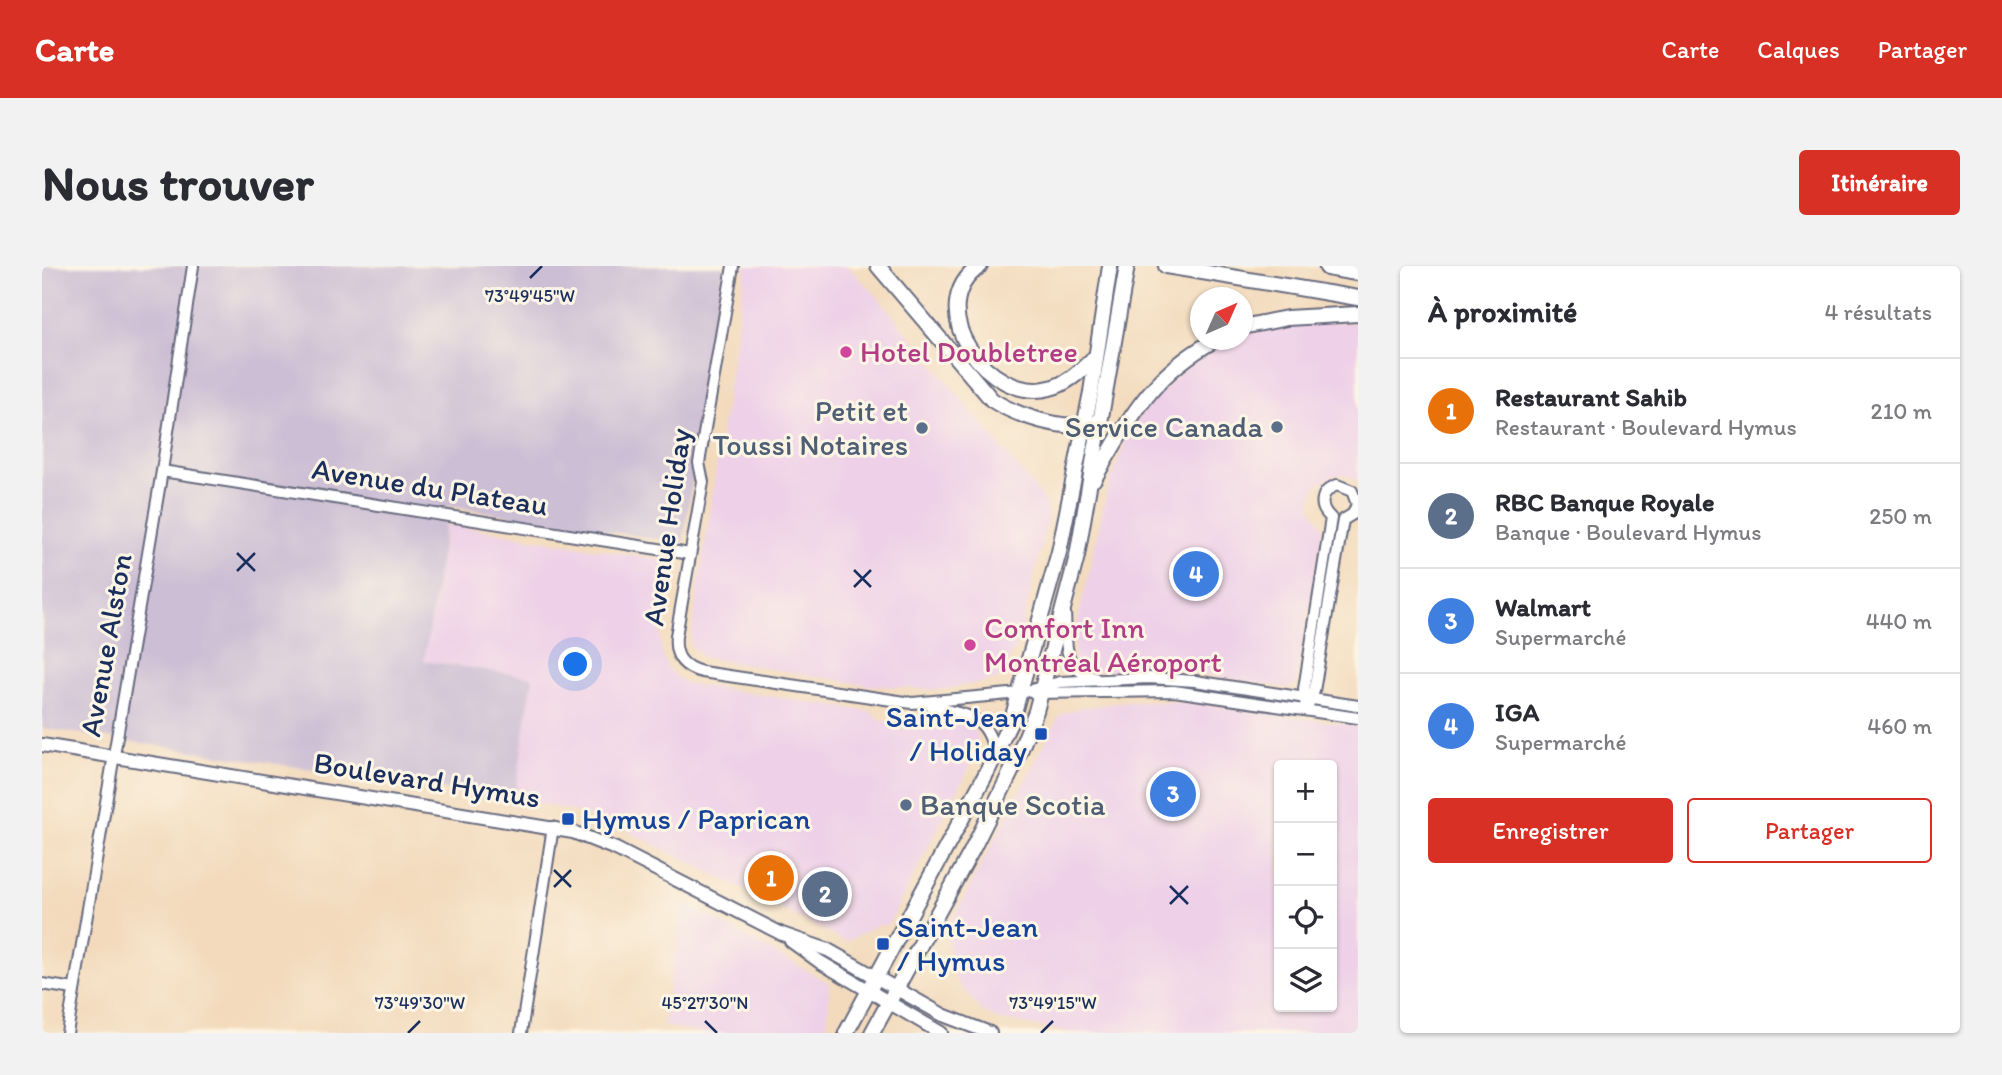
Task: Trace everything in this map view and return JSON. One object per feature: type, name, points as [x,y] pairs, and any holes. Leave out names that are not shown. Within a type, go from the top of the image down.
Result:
[{"type":"highway","points":[[1329,266],[1358,271]]},
{"type":"main road","points":[[878,266],[992,400],[1011,411],[1032,418],[1084,424],[1101,417]]},
{"type":"main road","points":[[980,266],[960,287],[956,316],[967,345],[990,370],[1023,388],[1045,390],[1064,383],[1094,358]]},
{"type":"main road","points":[[846,1033],[995,755],[1020,693],[1059,552],[1084,424],[1110,266]]},
{"type":"main road","points":[[873,1033],[1002,791],[1043,690],[1065,614],[1127,266]]},
{"type":"main road","points":[[1166,266],[1358,298]]},
{"type":"main road","points":[[1253,325],[1287,318],[1358,314]]},
{"type":"main road","points":[[1089,486],[1142,399],[1179,363],[1199,350]]},
{"type":"street","name":"Avenue Alston","points":[[67,1033],[162,471],[193,266]]},
{"type":"street","name":"Avenue Holiday","points":[[733,266],[699,463],[703,482],[675,643],[677,653],[686,666],[702,671],[851,695],[921,703],[1043,690],[1098,678],[1175,678],[1358,706]]},
{"type":"street","name":"Avenue du Plateau","points":[[162,471],[690,554]]},
{"type":"street","points":[[1306,710],[1337,519]]},
{"type":"street","points":[[1065,614],[1070,662],[1081,673],[1098,678]]},
{"type":"street","name":"Avenue Holiday","points":[[1043,690],[1174,691],[1358,718]]},
{"type":"street","points":[[921,703],[978,719],[990,734],[995,755]]},
{"type":"street","name":"Boulevard Hymus","points":[[42,745],[553,827],[606,844],[782,934],[828,950],[943,1015],[989,1033]]},
{"type":"street","points":[[521,1033],[553,827]]},
{"type":"street","name":"Boulevard Hymus","points":[[782,934],[820,962],[941,1033]]},
{"type":"street","points":[[42,984],[74,989]]},
{"type":"shaded area","points":[[42,266],[724,266],[683,543],[448,506],[424,661],[533,677],[514,800],[42,728]]},
{"type":"shaded area","points":[[746,266],[847,266],[876,295],[1045,501],[1048,517],[1019,640],[997,680],[938,690],[867,685],[702,657],[690,644]]},
{"type":"shaded area","points":[[1358,322],[1358,481],[1347,475],[1335,475],[1319,483],[1313,492],[1311,507],[1323,527],[1296,684],[1289,688],[1181,671],[1097,671],[1081,667],[1075,658],[1075,635],[1108,487],[1125,442],[1147,404],[1191,363],[1213,350],[1253,350],[1253,332],[1292,324]]},
{"type":"shaded area","points":[[446,524],[663,560],[673,568],[660,631],[662,654],[668,669],[685,683],[872,712],[881,721],[962,724],[976,731],[979,749],[888,925],[877,925],[846,942],[613,823],[561,808],[514,800],[533,677],[424,661]]},
{"type":"shaded area","points":[[1123,702],[1188,702],[1358,726],[1358,1033],[1075,1033],[996,1019],[981,1010],[955,979],[946,932],[1060,715],[1078,708]]},
{"type":"shaded area","points":[[683,902],[829,983],[828,1021],[821,1033],[705,1033],[663,1026]]},
{"type":"place","name":"Hotel Doubletree","points":[[846,352]]},
{"type":"place","name":"Service Canada","points":[[1277,427]]},
{"type":"place","name":"Petit et Toussi Notaires","points":[[922,428]]},
{"type":"place","name":"IGA","points":[[1196,574]]},
{"type":"place","name":"Comfort Inn Montréal Aéroport","points":[[970,645]]},
{"type":"place","name":"Saint-Jean / Holiday","points":[[1041,734]]},
{"type":"place","name":"Walmart","points":[[1173,794]]},
{"type":"place","name":"Banque Scotia","points":[[906,805]]},
{"type":"place","name":"Hymus / Paprican","points":[[568,819]]},
{"type":"place","name":"Restaurant Sahib","points":[[771,878]]},
{"type":"place","name":"RBC Banque Royale","points":[[825,894]]},
{"type":"place","name":"Saint-Jean / Hymus","points":[[883,944]]}]
